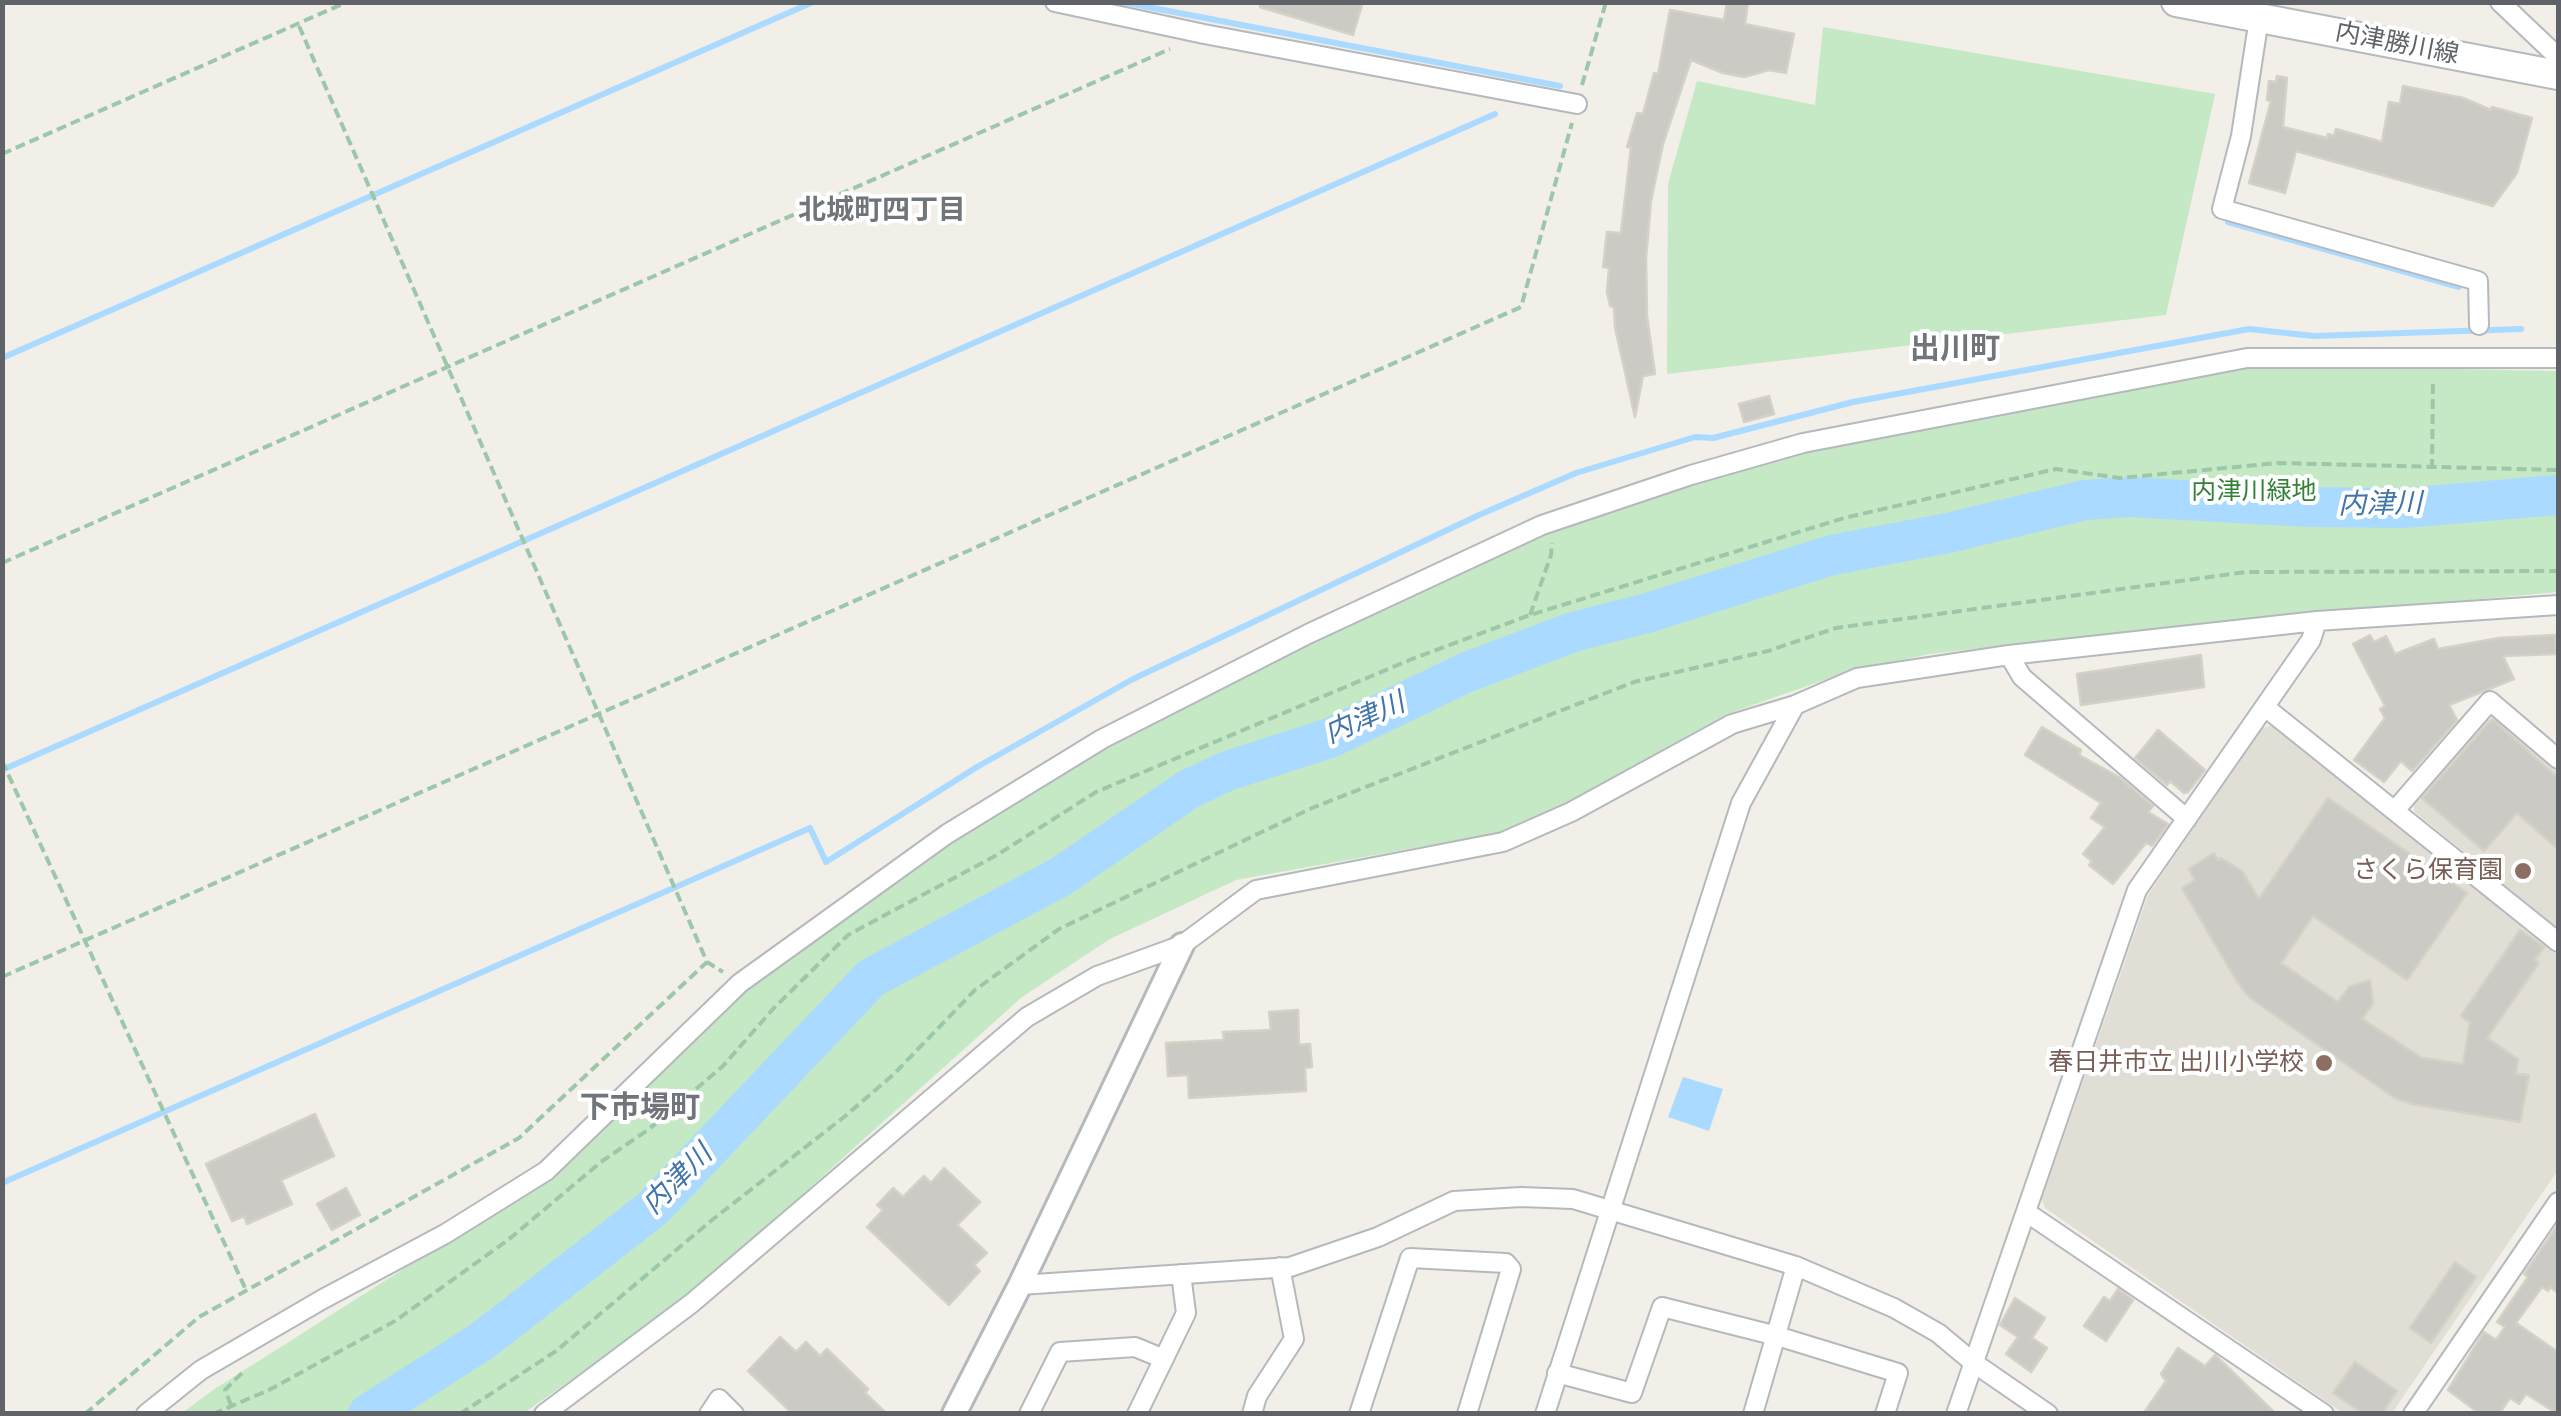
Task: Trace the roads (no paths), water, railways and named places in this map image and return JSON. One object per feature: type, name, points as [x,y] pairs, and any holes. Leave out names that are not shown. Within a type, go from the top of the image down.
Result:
[{"type":"main road","name":"内津勝川線","points":[[2176,2],[2558,75]]},
{"type":"street","points":[[1056,2],[1577,104]]},
{"type":"street","points":[[2500,2],[2558,57]]},
{"type":"street","points":[[2260,18],[2240,136],[2222,208],[2478,280],[2479,325]]},
{"type":"street","points":[[146,1414],[201,1370],[322,1299],[445,1234],[546,1171],[740,982],[947,834],[1102,739],[1308,634],[1542,525],[1691,475],[1804,444],[2247,358],[2558,358]]},
{"type":"street","points":[[544,1414],[692,1304],[1027,1016],[1097,976],[1182,945],[1256,890],[1502,842],[1571,812],[1732,724],[1857,678],[2009,655],[2317,621],[2558,605]]},
{"type":"street","points":[[1956,1414],[2136,890],[2311,640],[2317,621]]},
{"type":"street","points":[[2009,655],[2022,677],[2187,819]]},
{"type":"street","points":[[2396,810],[2490,700],[2558,759]]},
{"type":"street","points":[[1545,1414],[1741,803],[1795,704]]},
{"type":"street","points":[[2265,707],[2558,942]]},
{"type":"street","points":[[954,1414],[1182,945]]},
{"type":"street","points":[[1020,1284],[1290,1267],[1378,1237],[1454,1202],[1521,1196],[1574,1199],[1796,1266],[1894,1308],[1938,1333],[2048,1414]]},
{"type":"street","points":[[2413,1414],[2558,1202]]},
{"type":"street","points":[[2026,1212],[2324,1414]]},
{"type":"street","points":[[1360,1414],[1410,1258],[1506,1262],[1511,1269],[1467,1414]]},
{"type":"street","points":[[1753,1414],[1796,1266]]},
{"type":"street","points":[[1252,1414],[1257,1396],[1294,1339],[1280,1267]]},
{"type":"street","points":[[1138,1414],[1186,1313],[1181,1274]]},
{"type":"street","points":[[1557,1373],[1632,1393],[1662,1307],[1898,1372],[1885,1414]]},
{"type":"street","points":[[1028,1414],[1060,1352],[1134,1347],[1164,1359]]},
{"type":"street","points":[[709,1414],[719,1399],[734,1414]]},
{"type":"water","points":[[1683,1077],[1723,1089],[1709,1131],[1668,1117]]},
{"type":"waterway","points":[[2,358],[813,2]]},
{"type":"waterway","points":[[1122,2],[1560,86]]},
{"type":"waterway","points":[[2,770],[1495,114]]},
{"type":"waterway","points":[[2228,222],[2459,287]]},
{"type":"waterway","points":[[2,1183],[810,828],[826,862],[977,767],[1133,679],[1576,473],[1695,437],[1713,438],[1853,402],[2249,329],[2314,336],[2521,329]]},
{"type":"waterway","name":"内津川","points":[[368,1414],[482,1341],[652,1209],[871,978],[1060,877],[1189,789],[1227,771],[1330,738],[1465,673],[1573,632],[1832,555],[1948,533],[2085,500],[2129,497],[2403,508],[2558,495]]},
{"type":"place","name":"さくら保育園","points":[[2523,871]]},
{"type":"place","name":"春日井市立 出川小学校","points":[[2324,1063]]},
{"type":"district","name":"北城町四丁目","points":[[882,211]]},
{"type":"district","name":"出川町","points":[[1955,350]]},
{"type":"district","name":"下市場町","points":[[640,1109]]},
{"type":"park label","name":"内津川緑地","points":[[2254,492]]}]
